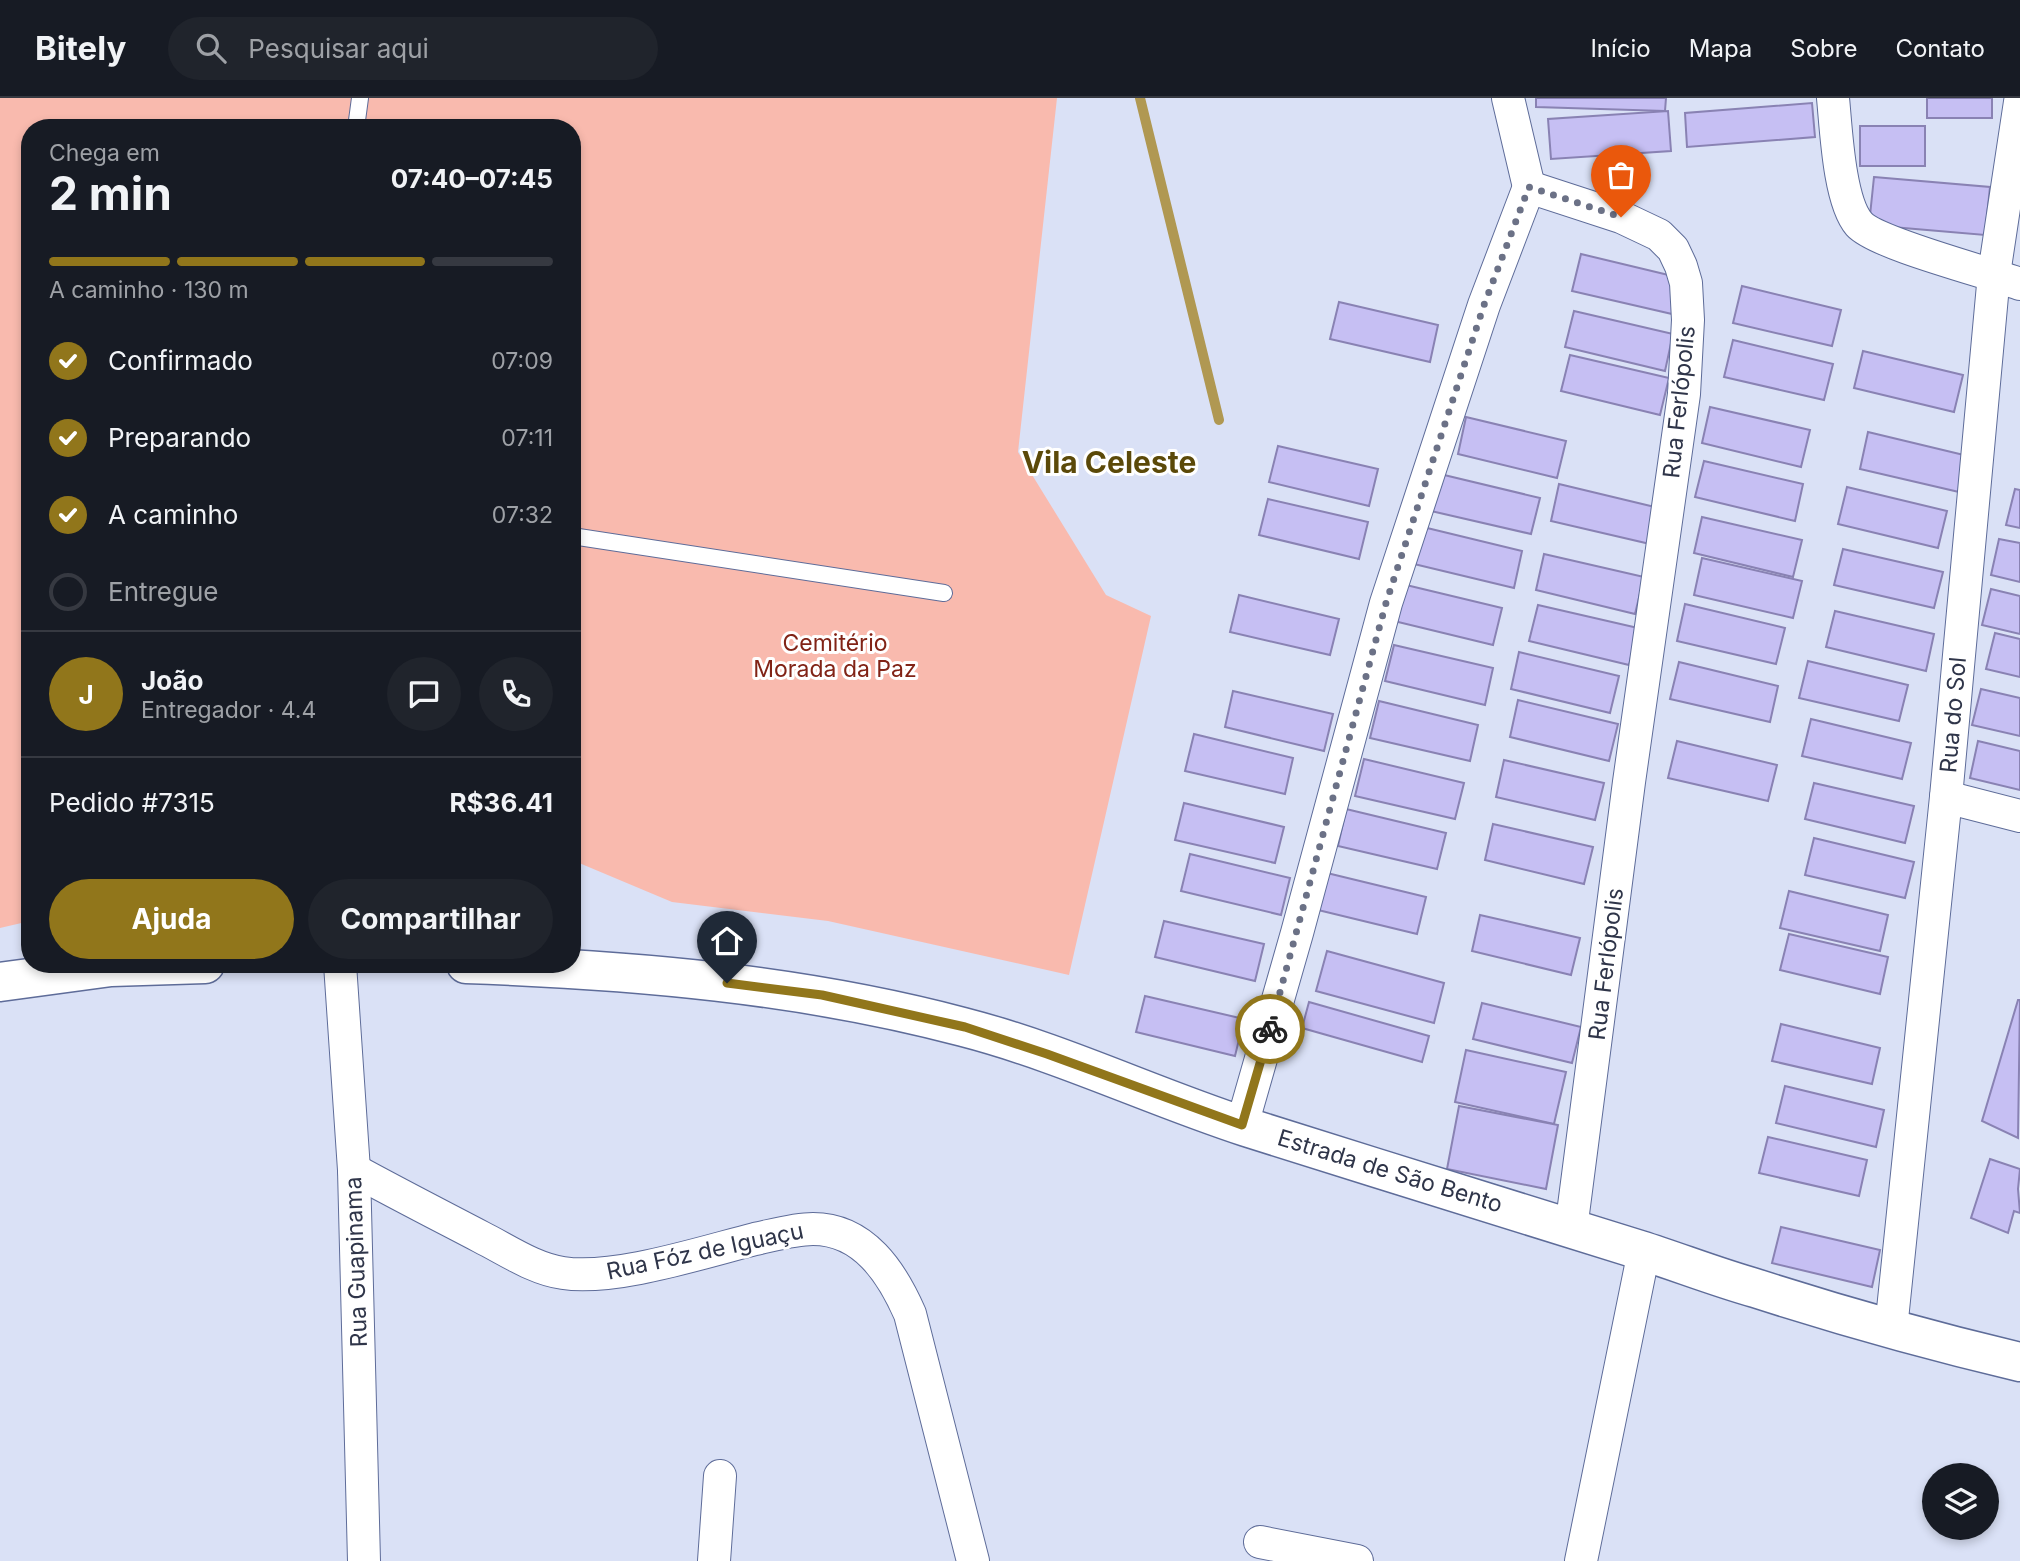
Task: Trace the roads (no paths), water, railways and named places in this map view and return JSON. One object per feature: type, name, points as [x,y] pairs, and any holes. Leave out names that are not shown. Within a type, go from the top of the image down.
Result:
[{"type":"street","points":[[1242,1125],[1386,603],[1484,305],[1529,187],[1508,98]]},
{"type":"street","points":[[1833,98],[1840,164],[1850,203],[1859,223],[1887,240],[2007,279]]},
{"type":"street","name":"Rua do Sol","points":[[1891,1329],[1946,797],[2007,279],[2020,102]]},
{"type":"street","name":"Rua Ferlópolis","points":[[1529,187],[1621,217],[1659,235],[1673,249],[1681,266],[1686,283],[1689,320],[1684,394],[1629,782],[1571,1228]]},
{"type":"street","points":[[1946,797],[2020,816]]},
{"type":"street","name":"Estrada de São Bento","points":[[581,969],[822,995],[965,1027],[1242,1125],[1750,1287],[1891,1329],[2020,1362]]},
{"type":"street","points":[[0,982],[67,973]]},
{"type":"street","name":"Rua Guapinama","points":[[341,973],[354,1171],[364,1561]]},
{"type":"street","name":"Rua Fóz de Iguaçu","points":[[354,1171],[531,1263],[563,1273],[593,1274],[628,1270],[814,1228],[838,1233],[863,1246],[880,1261],[896,1282],[911,1314],[974,1561]]},
{"type":"street","points":[[1581,1561],[1644,1251]]},
{"type":"street","points":[[714,1561],[720,1476]]},
{"type":"street","points":[[1260,1542],[1357,1561]]},
{"type":"lane","points":[[357,119],[360,98]]},
{"type":"lane","points":[[581,537],[944,593]]},
{"type":"waterway","points":[[1140,98],[1219,420]]},
{"type":"district","name":"Vila Celeste","points":[[1109,462]]},
{"type":"park label","name":"Cemitério Morada da Paz","points":[[835,656]]}]
